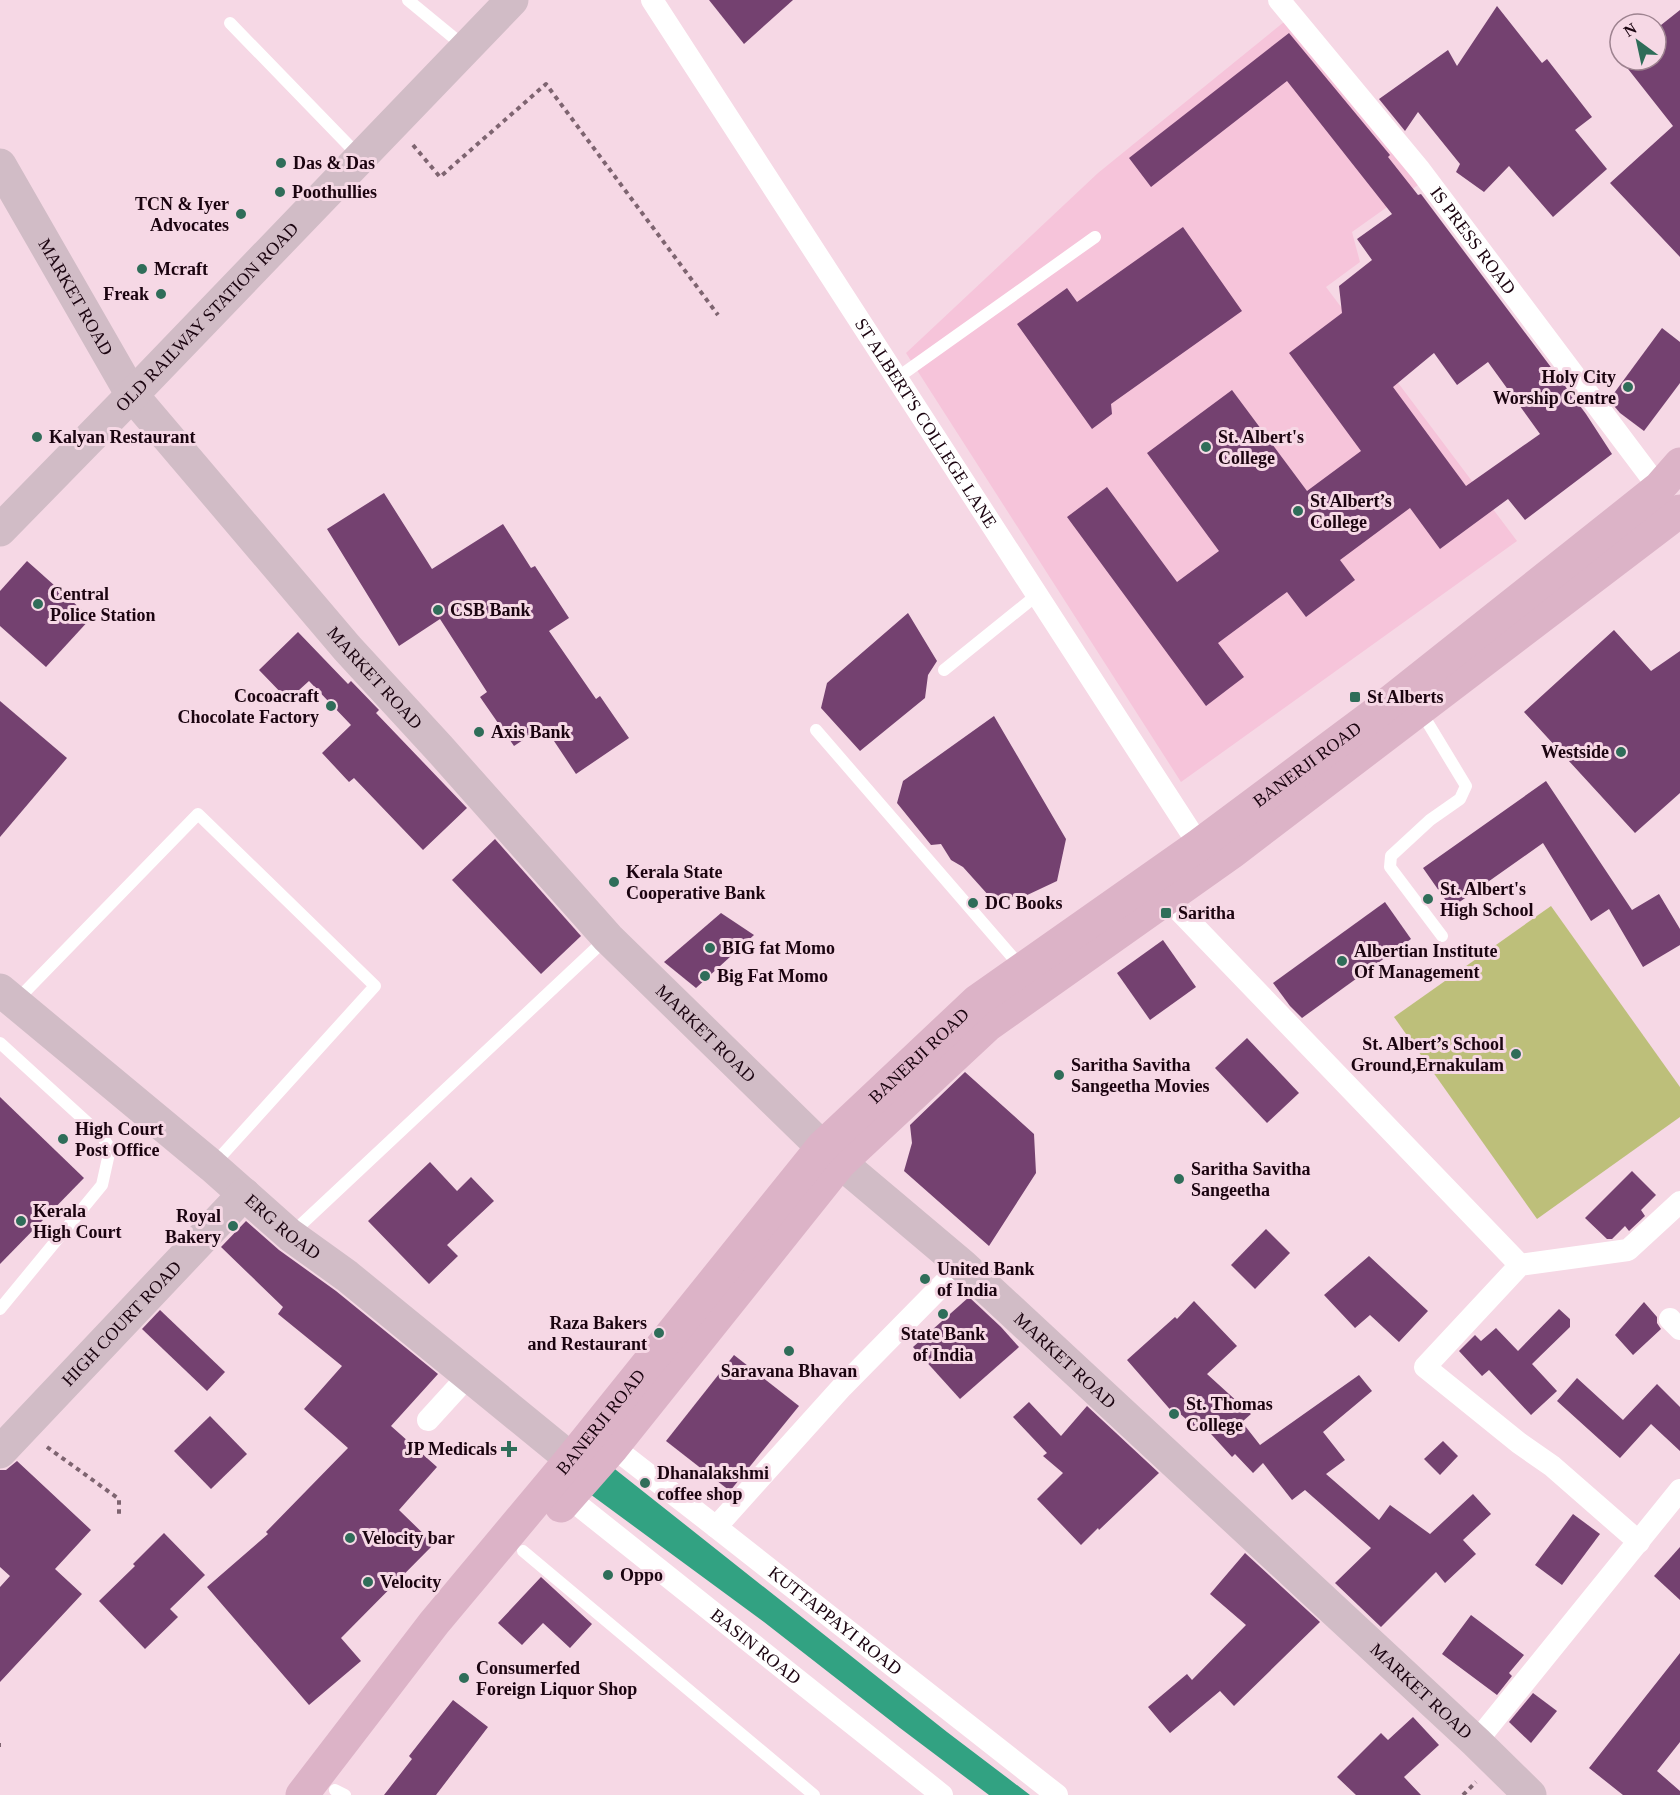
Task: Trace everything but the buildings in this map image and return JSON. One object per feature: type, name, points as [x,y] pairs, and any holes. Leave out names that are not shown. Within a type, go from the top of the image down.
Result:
[{"type":"main road","name":"BANERJI ROAD","points":[[831,1155],[988,1025],[1231,853],[1413,700],[1673,488]]},
{"type":"main road","name":"BANERJI ROAD","points":[[302,1795],[434,1623],[559,1490],[602,1440],[831,1155],[977,1000],[1199,845],[1413,700]]},
{"type":"main road","name":"BANERJI ROAD","points":[[337,1793],[452,1636],[523,1551],[559,1490]]},
{"type":"street","name":"OLD RAILWAY STATION ROAD","points":[[0,530],[512,0]]},
{"type":"street","name":"ST ALBERT'S COLLEGE LANE","points":[[652,0],[1199,845]]},
{"type":"street","name":"IS PRESS ROAD","points":[[1285,2],[1673,488]]},
{"type":"street","name":"MARKET ROAD","points":[[0,165],[132,395],[347,648],[608,938],[831,1155],[962,1265],[1476,1742],[1530,1795]]},
{"type":"street","points":[[1167,898],[1520,1265]]},
{"type":"street","name":"ERG ROAD","points":[[7,997],[212,1166],[290,1235],[347,1276],[580,1465]]},
{"type":"street","name":"HIGH COURT ROAD","points":[[8,1438],[244,1194]]},
{"type":"street","points":[[1639,1542],[1552,1467],[1425,1367],[1520,1265],[1628,1250],[1680,1202]]},
{"type":"street","points":[[717,1527],[842,1388],[962,1265]]},
{"type":"street","points":[[428,1420],[469,1375]]},
{"type":"street","name":"KUTTAPPAYI ROAD","points":[[602,1440],[717,1527],[1057,1795]]},
{"type":"street","name":"BASIN ROAD","points":[[559,1490],[942,1795]]},
{"type":"street","points":[[1476,1742],[1680,1490]]},
{"type":"lane","points":[[408,0],[466,48]]},
{"type":"lane","points":[[230,23],[361,158]]},
{"type":"lane","points":[[897,378],[1095,237]]},
{"type":"lane","points":[[944,670],[1037,595]]},
{"type":"lane","points":[[1413,700],[1467,786],[1460,799],[1430,820],[1391,856],[1390,867],[1442,936]]},
{"type":"lane","points":[[816,730],[1022,968]]},
{"type":"lane","points":[[7,997],[198,814],[375,986],[212,1166]]},
{"type":"lane","points":[[290,1235],[608,938]]},
{"type":"lane","points":[[0,1043],[102,1136],[110,1149],[102,1185],[0,1310]]},
{"type":"lane","points":[[523,1551],[814,1795]]},
{"type":"path","points":[[394,123],[440,177],[546,84],[718,315]]},
{"type":"path","points":[[8,1438],[118,1499],[119,1518]]},
{"type":"shaded area","name":"St. Albert's College","points":[[1284,22],[1421,183],[1352,232],[1360,262],[1326,287],[1517,541],[1181,782],[906,353],[1098,173]]},
{"type":"shaded area","points":[[1551,906],[1680,1087],[1680,1117],[1537,1219],[1394,1017]]},
{"type":"shaded area","points":[[611,1466],[1030,1795],[989,1795],[764,1622],[590,1494]]},
{"type":"place","name":"Das & Das","points":[[281,163]]},
{"type":"place","name":"Poothullies","points":[[280,192]]},
{"type":"place","name":"TCN & Iyer Advocates","points":[[241,214]]},
{"type":"place","name":"Mcraft","points":[[142,269]]},
{"type":"place","name":"Freak","points":[[161,294]]},
{"type":"place","name":"Holy City Worship Centre","points":[[1628,387]]},
{"type":"place","name":"Kalyan Restaurant","points":[[37,437]]},
{"type":"place","name":"St. Albert's College","points":[[1206,447]]},
{"type":"place","name":"St Albert’s College","points":[[1298,511]]},
{"type":"place","name":"Central Police Station","points":[[38,604]]},
{"type":"place","name":"CSB Bank","points":[[438,610]]},
{"type":"place","name":"St Alberts","points":[[1355,697]]},
{"type":"place","name":"Cocoacraft Chocolate Factory","points":[[331,706]]},
{"type":"place","name":"Axis Bank","points":[[479,732]]},
{"type":"place","name":"Westside","points":[[1621,752]]},
{"type":"place","name":"Kerala State Cooperative Bank","points":[[614,882]]},
{"type":"place","name":"St. Albert's High School","points":[[1428,899]]},
{"type":"place","name":"DC Books","points":[[973,903]]},
{"type":"place","name":"Saritha","points":[[1166,913]]},
{"type":"place","name":"BIG fat Momo","points":[[710,948]]},
{"type":"place","name":"Albertian Institute Of Management","points":[[1342,961]]},
{"type":"place","name":"Big Fat Momo","points":[[705,976]]},
{"type":"place","name":"St. Albert’s School Ground,Ernakulam","points":[[1516,1054]]},
{"type":"place","name":"Saritha Savitha Sangeetha Movies","points":[[1059,1075]]},
{"type":"place","name":"High Court Post Office","points":[[63,1139]]},
{"type":"place","name":"Saritha Savitha Sangeetha","points":[[1179,1179]]},
{"type":"place","name":"Kerala High Court","points":[[21,1221]]},
{"type":"place","name":"Royal Bakery","points":[[233,1226]]},
{"type":"place","name":"United Bank of India","points":[[925,1279]]},
{"type":"place","name":"State Bank of India","points":[[943,1314]]},
{"type":"place","name":"Raza Bakers and Restaurant","points":[[659,1333]]},
{"type":"place","name":"Saravana Bhavan","points":[[789,1351]]},
{"type":"place","name":"St. Thomas College","points":[[1174,1414]]},
{"type":"place","name":"JP Medicals","points":[[509,1449]]},
{"type":"place","name":"Dhanalakshmi coffee shop","points":[[645,1483]]},
{"type":"place","name":"Velocity bar","points":[[350,1538]]},
{"type":"place","name":"Oppo","points":[[608,1575]]},
{"type":"place","name":"Velocity","points":[[368,1582]]},
{"type":"place","name":"Consumerfed Foreign Liquor Shop","points":[[464,1678]]}]
